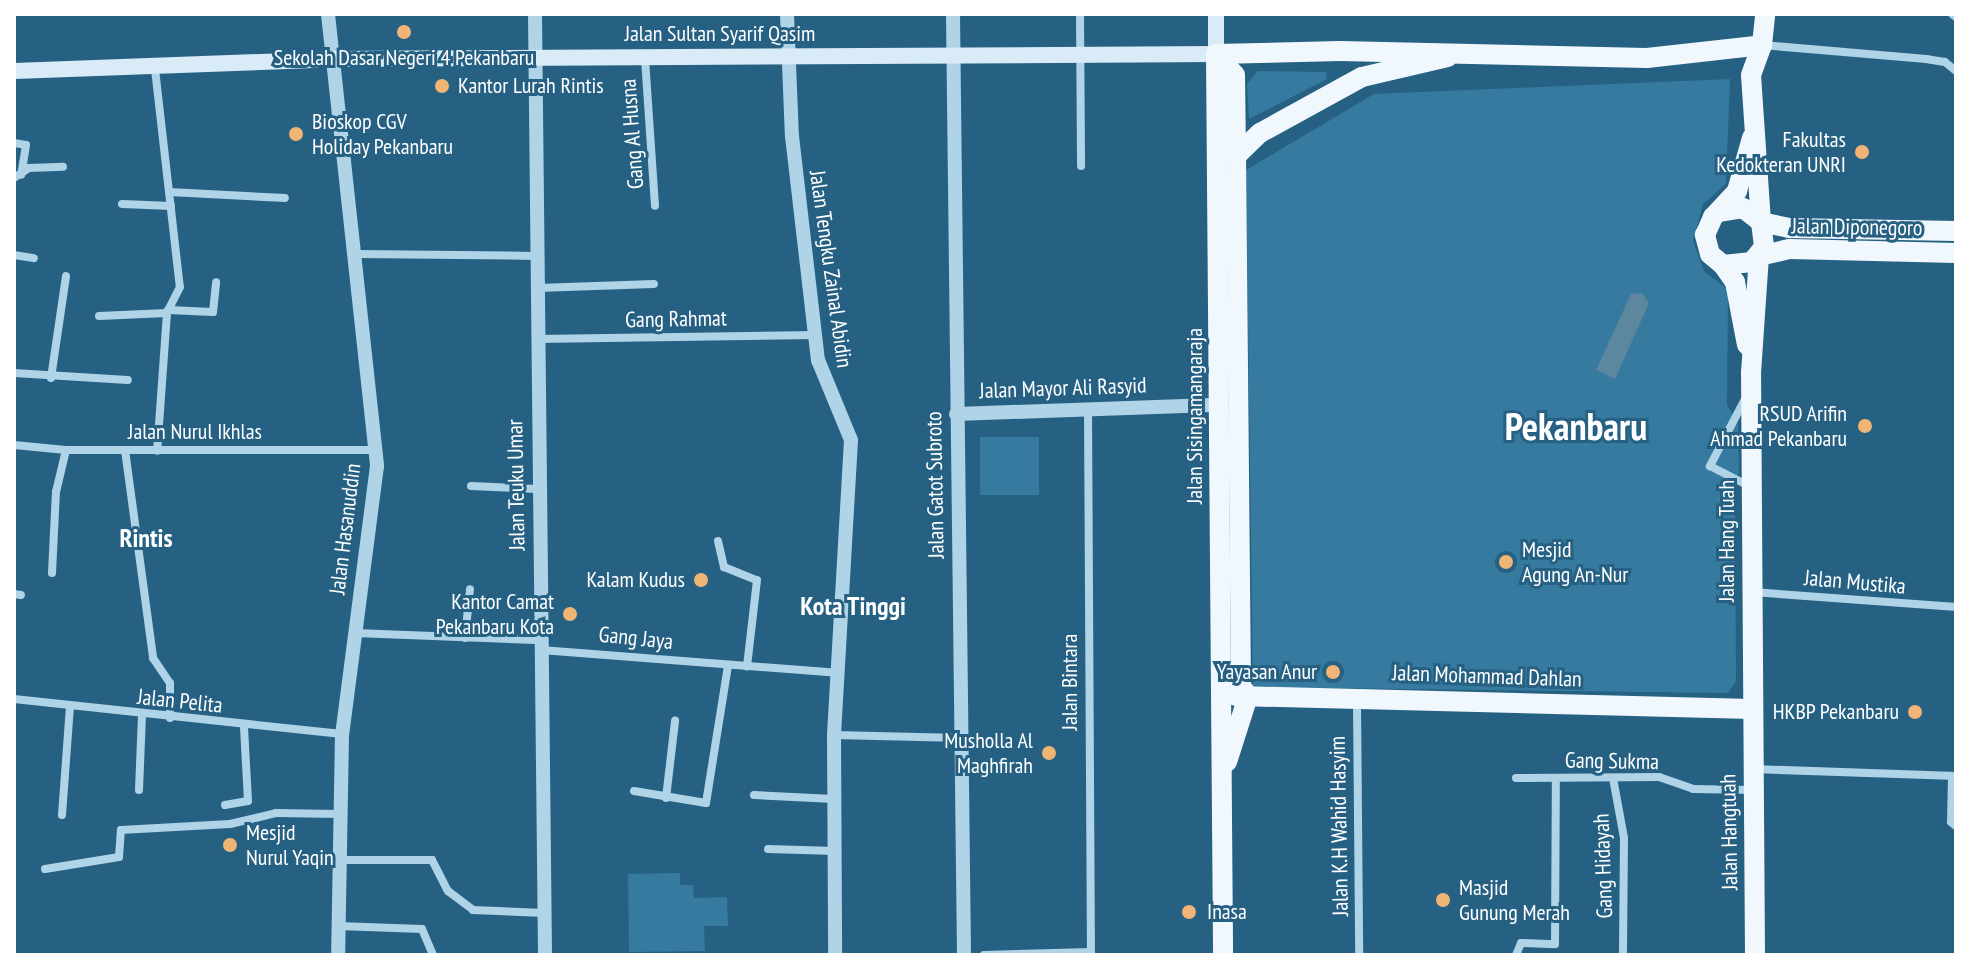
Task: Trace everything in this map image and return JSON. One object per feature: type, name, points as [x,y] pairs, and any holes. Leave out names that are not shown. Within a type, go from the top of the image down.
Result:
[{"type":"main road","name":"Jalan Sisingamangaraja","points":[[1216,14],[1223,955]]},
{"type":"main road","points":[[1752,138],[1737,191],[1707,228],[1706,241],[1723,265],[1745,266],[1759,256],[1765,238],[1752,138],[1751,75],[1762,45],[1765,14]]},
{"type":"main road","name":"Jalan Sultan Syarif Qasim","points":[[14,71],[155,69],[334,59],[792,58],[1340,51],[1448,57],[1647,58],[1762,45]]},
{"type":"main road","name":"Jalan Sisingamangaraja","points":[[1216,54],[1235,75],[1241,686],[1248,696],[1222,778]]},
{"type":"main road","points":[[1236,156],[1260,133],[1362,77],[1448,57]]},
{"type":"main road","points":[[1718,212],[1743,208],[1761,222]]},
{"type":"main road","name":"Jalan Diponegoro","points":[[1761,222],[1789,228],[1956,231]]},
{"type":"main road","name":"Jalan Diponegoro","points":[[1759,256],[1790,249],[1956,253]]},
{"type":"main road","name":"Jalan Hang Tuah","points":[[1752,709],[1751,380],[1759,256]]},
{"type":"main road","name":"Jalan Hang Tuah","points":[[1723,265],[1735,282],[1743,314],[1751,380]]},
{"type":"main road","points":[[1219,405],[1238,374]]},
{"type":"main road","name":"Jalan Mohammad Dahlan","points":[[1221,696],[1752,709]]},
{"type":"main road","name":"Jalan Hangtuah","points":[[1752,709],[1755,955]]},
{"type":"street","name":"Jalan Hasanuddin","points":[[328,14],[376,450],[342,734],[337,860],[338,955]]},
{"type":"street","name":"Jalan Teuku Umar","points":[[535,14],[537,489],[545,955]]},
{"type":"street","name":"Jalan Tengku Zainal Abidin","points":[[787,14],[792,58],[792,136],[821,374],[851,440],[834,735],[835,955]]},
{"type":"street","name":"Jalan Gatot Subroto","points":[[953,14],[964,955]]},
{"type":"street","points":[[1080,14],[1081,166]]},
{"type":"street","points":[[1762,45],[1926,59],[1945,62],[1956,71]]},
{"type":"street","name":"Gang Al Husna","points":[[645,59],[655,206]]},
{"type":"street","points":[[155,69],[180,287],[167,312],[157,451]]},
{"type":"street","points":[[14,143],[26,145],[17,178]]},
{"type":"street","points":[[17,178],[29,168],[63,167]]},
{"type":"street","points":[[169,192],[285,198]]},
{"type":"street","points":[[122,204],[171,206]]},
{"type":"street","points":[[356,254],[536,256]]},
{"type":"street","points":[[14,255],[34,258]]},
{"type":"street","points":[[51,378],[66,276]]},
{"type":"street","points":[[99,316],[213,312],[216,282]]},
{"type":"street","points":[[536,288],[654,284]]},
{"type":"street","name":"Gang Rahmat","points":[[537,339],[816,335]]},
{"type":"street","points":[[14,373],[51,378],[128,380]]},
{"type":"street","points":[[1751,380],[1710,466],[1751,487]]},
{"type":"street","name":"Jalan Mayor Ali Rasyid","points":[[956,414],[1219,405]]},
{"type":"street","name":"Jalan Bintara","points":[[1088,409],[1091,954]]},
{"type":"street","name":"Jalan Nurul Ikhlas","points":[[14,445],[66,450],[376,450]]},
{"type":"street","points":[[52,573],[56,492],[66,450]]},
{"type":"street","points":[[125,450],[153,658],[170,683],[170,718]]},
{"type":"street","points":[[471,486],[537,489]]},
{"type":"street","points":[[718,541],[724,567],[757,580],[747,666]]},
{"type":"street","points":[[465,638],[470,589]]},
{"type":"street","name":"Jalan Mustika","points":[[1752,592],[1956,607]]},
{"type":"street","name":"Gang Jaya","points":[[355,633],[465,638],[837,673]]},
{"type":"street","points":[[634,791],[666,798],[707,801],[728,665]]},
{"type":"street","name":"Jalan K.H Wahid Hasyim","points":[[1359,697],[1354,861],[1359,955]]},
{"type":"street","name":"Jalan Pelita","points":[[14,699],[244,726],[342,734]]},
{"type":"street","points":[[62,815],[70,707]]},
{"type":"street","points":[[139,790],[142,715]]},
{"type":"street","points":[[666,798],[675,721]]},
{"type":"street","points":[[225,805],[248,801],[244,726]]},
{"type":"street","points":[[834,735],[961,738]]},
{"type":"street","points":[[1753,769],[1954,776],[1951,822],[1956,826]]},
{"type":"street","name":"Gang Sukma","points":[[1516,778],[1659,777],[1693,789],[1753,790]]},
{"type":"street","points":[[1516,955],[1521,943],[1555,944],[1556,778]]},
{"type":"street","name":"Gang Hidayah","points":[[1613,778],[1624,825],[1623,955]]},
{"type":"street","points":[[754,795],[834,799]]},
{"type":"street","points":[[45,869],[119,857],[121,830],[230,824],[276,813],[338,814]]},
{"type":"street","points":[[768,849],[835,851]]},
{"type":"street","points":[[337,860],[432,860],[448,891],[473,910],[544,913]]},
{"type":"street","points":[[338,926],[422,929],[433,955]]},
{"type":"street","points":[[984,955],[1091,954]]},
{"type":"shaded area","points":[[1258,71],[1326,72],[1327,79],[1249,119],[1247,84]]},
{"type":"shaded area","points":[[1730,79],[1726,184],[1703,204],[1693,241],[1704,271],[1728,290],[1727,405],[1738,422],[1739,472],[1735,485],[1736,681],[1728,693],[1253,687],[1246,170],[1374,94]]},
{"type":"shaded area","points":[[1642,293],[1649,303],[1615,379],[1596,370],[1631,294]]},
{"type":"shaded area","points":[[980,437],[1039,437],[1039,495],[980,495]]},
{"type":"shaded area","points":[[680,873],[680,885],[693,885],[694,898],[727,897],[728,926],[704,926],[705,951],[629,952],[628,874]]},
{"type":"place","name":"Sekolah Dasar Negeri 4 Pekanbaru","points":[[404,32]]},
{"type":"place","name":"Kantor Lurah Rintis","points":[[442,86]]},
{"type":"place","name":"Bioskop CGV Holiday Pekanbaru","points":[[296,134]]},
{"type":"place","name":"Fakultas Kedokteran UNRI","points":[[1862,152]]},
{"type":"place","name":"RSUD Arifin Ahmad Pekanbaru","points":[[1865,426]]},
{"type":"place","name":"Mesjid Agung An-Nur","points":[[1506,562]]},
{"type":"place","name":"Kalam Kudus","points":[[701,580]]},
{"type":"place","name":"Kantor Camat Pekanbaru Kota","points":[[570,614]]},
{"type":"place","name":"Yayasan Anur","points":[[1333,672]]},
{"type":"place","name":"HKBP Pekanbaru","points":[[1915,712]]},
{"type":"place","name":"Musholla Al Maghfirah","points":[[1049,753]]},
{"type":"place","name":"Mesjid Nurul Yaqin","points":[[230,845]]},
{"type":"place","name":"Masjid Gunung Merah","points":[[1443,900]]},
{"type":"place","name":"Inasa","points":[[1189,912]]},
{"type":"district","name":"Pekanbaru","points":[[1576,426]]},
{"type":"district","name":"Rintis","points":[[146,538]]},
{"type":"district","name":"Kota Tinggi","points":[[853,606]]}]
